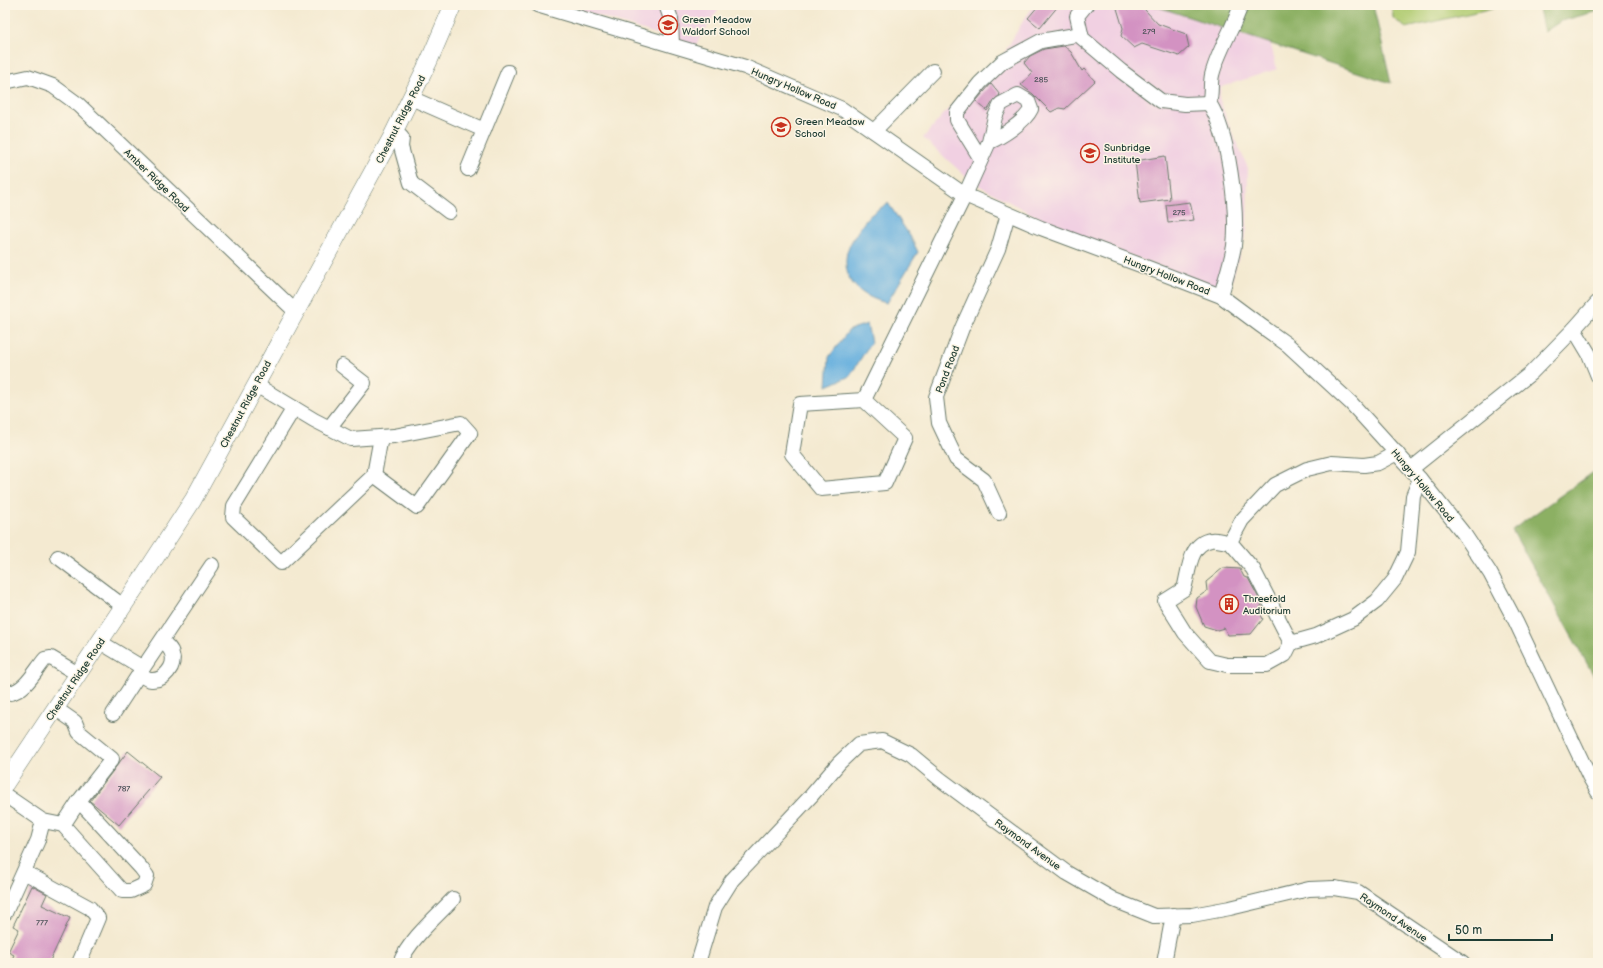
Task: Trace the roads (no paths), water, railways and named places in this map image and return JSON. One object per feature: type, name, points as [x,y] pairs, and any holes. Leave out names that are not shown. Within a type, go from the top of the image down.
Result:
[{"type":"main road","name":"Chestnut Ridge Road","points":[[5,785],[124,606],[192,500],[395,131],[429,61],[453,5]]},
{"type":"street","name":"Hungry Hollow Road","points":[[537,5],[576,11],[672,45],[745,67],[842,108],[965,195],[1041,228],[1221,296],[1288,345],[1352,403],[1416,474],[1464,534],[1490,573],[1516,622],[1598,792]]},
{"type":"street","points":[[666,5],[671,19],[672,45]]},
{"type":"street","points":[[1086,5],[1077,16],[1082,38],[1102,55],[1161,100],[1185,104],[1209,103]]},
{"type":"street","points":[[1209,103],[1211,96],[1212,76],[1241,5]]},
{"type":"street","points":[[981,159],[957,120],[957,112],[971,94],[1002,62],[1041,41],[1081,34]]},
{"type":"street","points":[[874,131],[933,71]]},
{"type":"street","points":[[468,169],[508,72]]},
{"type":"street","name":"Amber Ridge Road","points":[[5,82],[28,77],[53,86],[79,105],[295,311]]},
{"type":"street","points":[[411,98],[484,130]]},
{"type":"street","points":[[1209,103],[1214,110],[1223,139],[1235,208],[1234,247],[1221,296]]},
{"type":"street","points":[[395,131],[402,138],[401,147],[411,183],[449,212]]},
{"type":"street","points":[[864,400],[965,195],[988,142]]},
{"type":"street","name":"Pond Road","points":[[999,513],[984,480],[956,458],[939,423],[936,397],[962,328],[998,249],[1008,214]]},
{"type":"street","points":[[1290,644],[1253,569],[1230,542],[1211,540],[1198,546],[1192,555],[1184,589],[1165,601],[1177,622],[1210,661],[1227,665],[1268,665],[1285,655],[1290,644],[1316,636],[1354,619],[1377,601],[1395,579],[1408,552],[1416,474],[1530,373],[1574,329],[1598,302]]},
{"type":"street","points":[[1574,329],[1589,354],[1598,376]]},
{"type":"street","points":[[329,428],[364,383],[342,366]]},
{"type":"street","points":[[256,385],[329,428],[351,439],[394,436],[461,423],[470,433],[417,507],[374,475]]},
{"type":"street","points":[[864,400],[905,438],[885,482],[821,489],[792,454],[800,404],[864,400]]},
{"type":"street","points":[[294,408],[234,506],[233,517],[281,563],[374,475],[381,437]]},
{"type":"street","points":[[1230,542],[1242,520],[1275,485],[1307,469],[1332,464],[1364,465],[1378,463],[1397,453]]},
{"type":"street","points":[[58,557],[124,606]]},
{"type":"street","points":[[113,714],[212,565]]},
{"type":"street","points":[[100,642],[141,671],[150,680],[161,678],[168,673],[172,663],[173,654],[170,648],[162,642]]},
{"type":"street","points":[[5,689],[10,693],[15,692],[24,686],[45,659],[51,658],[78,674]]},
{"type":"street","points":[[55,708],[74,722],[79,732],[112,759],[79,801],[63,825]]},
{"type":"street","name":"Raymond Avenue","points":[[698,963],[715,907],[732,880],[811,796],[839,763],[859,744],[882,741],[911,755],[940,779],[1067,873],[1114,900],[1154,916],[1192,914],[1230,908],[1310,889],[1334,888],[1358,892],[1463,963]]},
{"type":"street","points":[[5,785],[43,821],[63,825],[122,891],[131,890],[144,885],[147,876],[142,868],[79,801]]},
{"type":"street","points":[[5,913],[38,840],[43,821]]},
{"type":"street","points":[[24,872],[90,908],[98,918],[79,963]]},
{"type":"street","points":[[400,963],[403,956],[421,933],[453,899]]},
{"type":"street","points":[[1164,963],[1173,915]]},
{"type":"water","points":[[888,203],[910,236],[918,252],[887,303],[869,297],[855,286],[847,271],[846,262],[848,249],[861,226],[868,217]]},
{"type":"water","points":[[867,324],[871,342],[850,376],[827,386],[829,357],[849,330]]},
{"type":"place","name":"Green Meadow Waldorf School","points":[[668,25]]},
{"type":"place","name":"Green Meadow School","points":[[781,127]]},
{"type":"place","name":"Sunbridge Institute","points":[[1090,153]]},
{"type":"place","name":"Threefold Auditorium","points":[[1229,604]]}]
